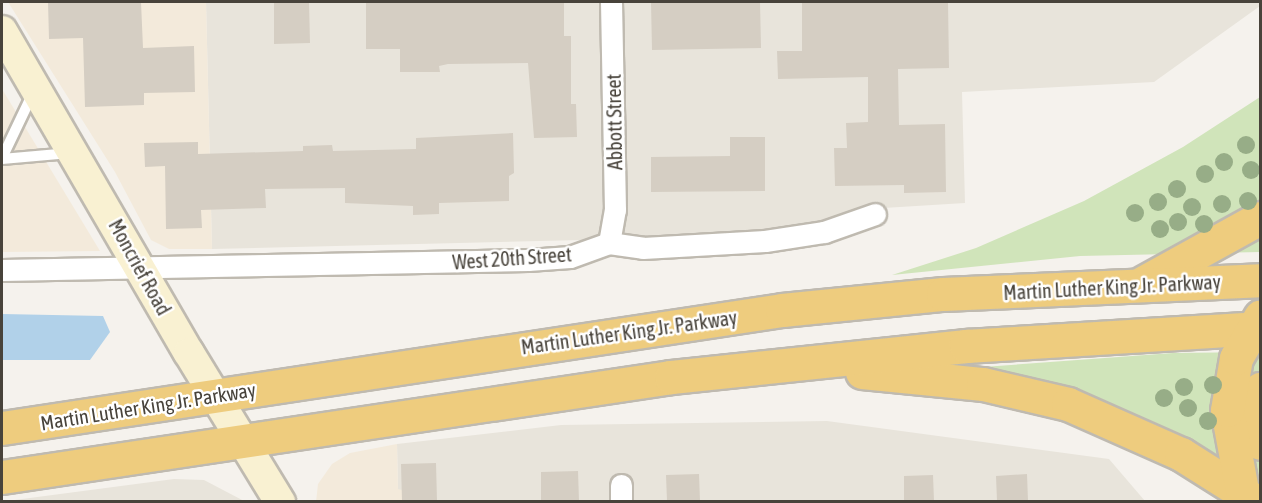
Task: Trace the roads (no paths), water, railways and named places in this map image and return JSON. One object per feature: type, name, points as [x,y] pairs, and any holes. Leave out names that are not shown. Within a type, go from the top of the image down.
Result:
[{"type":"highway","points":[[1137,285],[1260,218]]},
{"type":"highway","name":"Martin Luther King Jr. Parkway","points":[[2,428],[782,310],[943,294],[1260,280]]},
{"type":"highway","points":[[2,477],[671,377],[966,346],[1257,325]]},
{"type":"highway","points":[[1249,496],[1227,410],[1236,358],[1257,325]]},
{"type":"highway","points":[[671,377],[801,372],[899,374],[1027,393],[1091,412],[1138,432],[1249,496]]},
{"type":"highway","points":[[1260,389],[1255,405],[1260,443]]},
{"type":"main road","name":"Moncrief Road","points":[[2,32],[280,501]]},
{"type":"street","name":"Abbott Street","points":[[609,243],[615,210],[611,2]]},
{"type":"street","name":"West 20th Street","points":[[2,270],[528,260],[570,257],[609,243],[643,248],[765,241],[824,232],[875,214]]},
{"type":"lane","points":[[36,88],[2,158],[75,153]]},
{"type":"water","points":[[2,314],[103,316],[110,332],[90,360],[2,360]]}]
